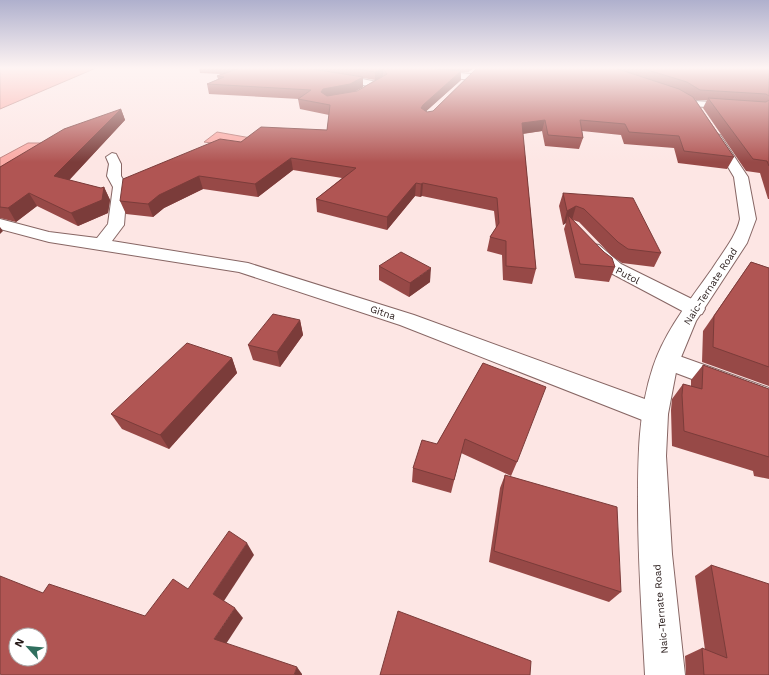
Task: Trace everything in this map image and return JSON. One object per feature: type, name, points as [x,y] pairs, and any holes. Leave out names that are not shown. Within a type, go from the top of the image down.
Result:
[{"type":"street","name":"Naic-Ternate Road","points":[[665,675],[655,554],[652,456],[655,414],[668,361],[686,321],[738,243],[747,224],[748,211],[739,172],[694,104],[685,100]]},
{"type":"street","points":[[694,104],[746,107]]},
{"type":"street","points":[[101,244],[116,225],[120,188],[114,176],[116,164],[112,157]]},
{"type":"street","name":"Gitna","points":[[0,224],[49,237],[242,267],[407,320],[655,414]]},
{"type":"street","name":"Putol","points":[[582,236],[605,261],[615,268],[695,309]]},
{"type":"street","points":[[668,361],[769,398]]},
{"type":"shaded area","points":[[0,100],[22,100],[0,109]]},
{"type":"shaded area","points":[[217,132],[251,138],[243,147],[204,142]]},
{"type":"shaded area","points":[[28,143],[52,143],[0,174],[0,158]]},
{"type":"building","points":[[301,100],[429,100],[421,108],[427,112],[433,111],[445,100],[695,100],[734,157],[684,151],[679,136],[629,132],[625,124],[580,120],[583,138],[548,135],[545,120],[522,123],[536,269],[506,266],[506,241],[490,237],[499,223],[497,198],[423,183],[416,183],[387,217],[316,199],[356,168],[291,158],[255,184],[199,176],[159,195],[148,204],[120,201],[123,179],[220,139],[241,142],[261,127],[327,130],[330,105]]},
{"type":"building","points":[[709,100],[766,102],[769,100],[769,166],[767,161],[753,159]]},
{"type":"building","points":[[121,109],[54,176],[101,188],[104,187],[102,200],[71,213],[29,193],[8,208],[0,207],[0,167],[64,129]]},
{"type":"building","points":[[563,193],[633,198],[661,253],[628,249],[618,242],[584,209],[576,206],[567,211]]},
{"type":"building","points":[[568,215],[604,252],[612,258],[615,267],[580,264]]},
{"type":"building","points":[[401,252],[431,268],[410,283],[379,266]]},
{"type":"building","points":[[751,262],[769,268],[769,367],[713,347],[714,316]]},
{"type":"building","points":[[273,314],[300,320],[277,352],[248,345]]},
{"type":"building","points":[[187,343],[232,358],[160,435],[111,414]]},
{"type":"building","points":[[483,363],[546,387],[517,462],[465,439],[454,480],[413,468],[422,440],[437,444]]},
{"type":"building","points":[[703,365],[769,389],[769,457],[684,431],[682,395],[683,384],[702,389]]},
{"type":"building","points":[[505,475],[617,507],[621,592],[494,551]]},
{"type":"building","points":[[229,531],[247,543],[213,594],[235,608],[214,639],[297,667],[294,675],[0,674],[0,576],[43,593],[49,584],[145,616],[173,579],[188,589]]},
{"type":"building","points":[[711,565],[769,584],[769,675],[704,675],[702,648],[727,658]]},
{"type":"building","points":[[398,611],[531,661],[530,675],[380,675]]}]
